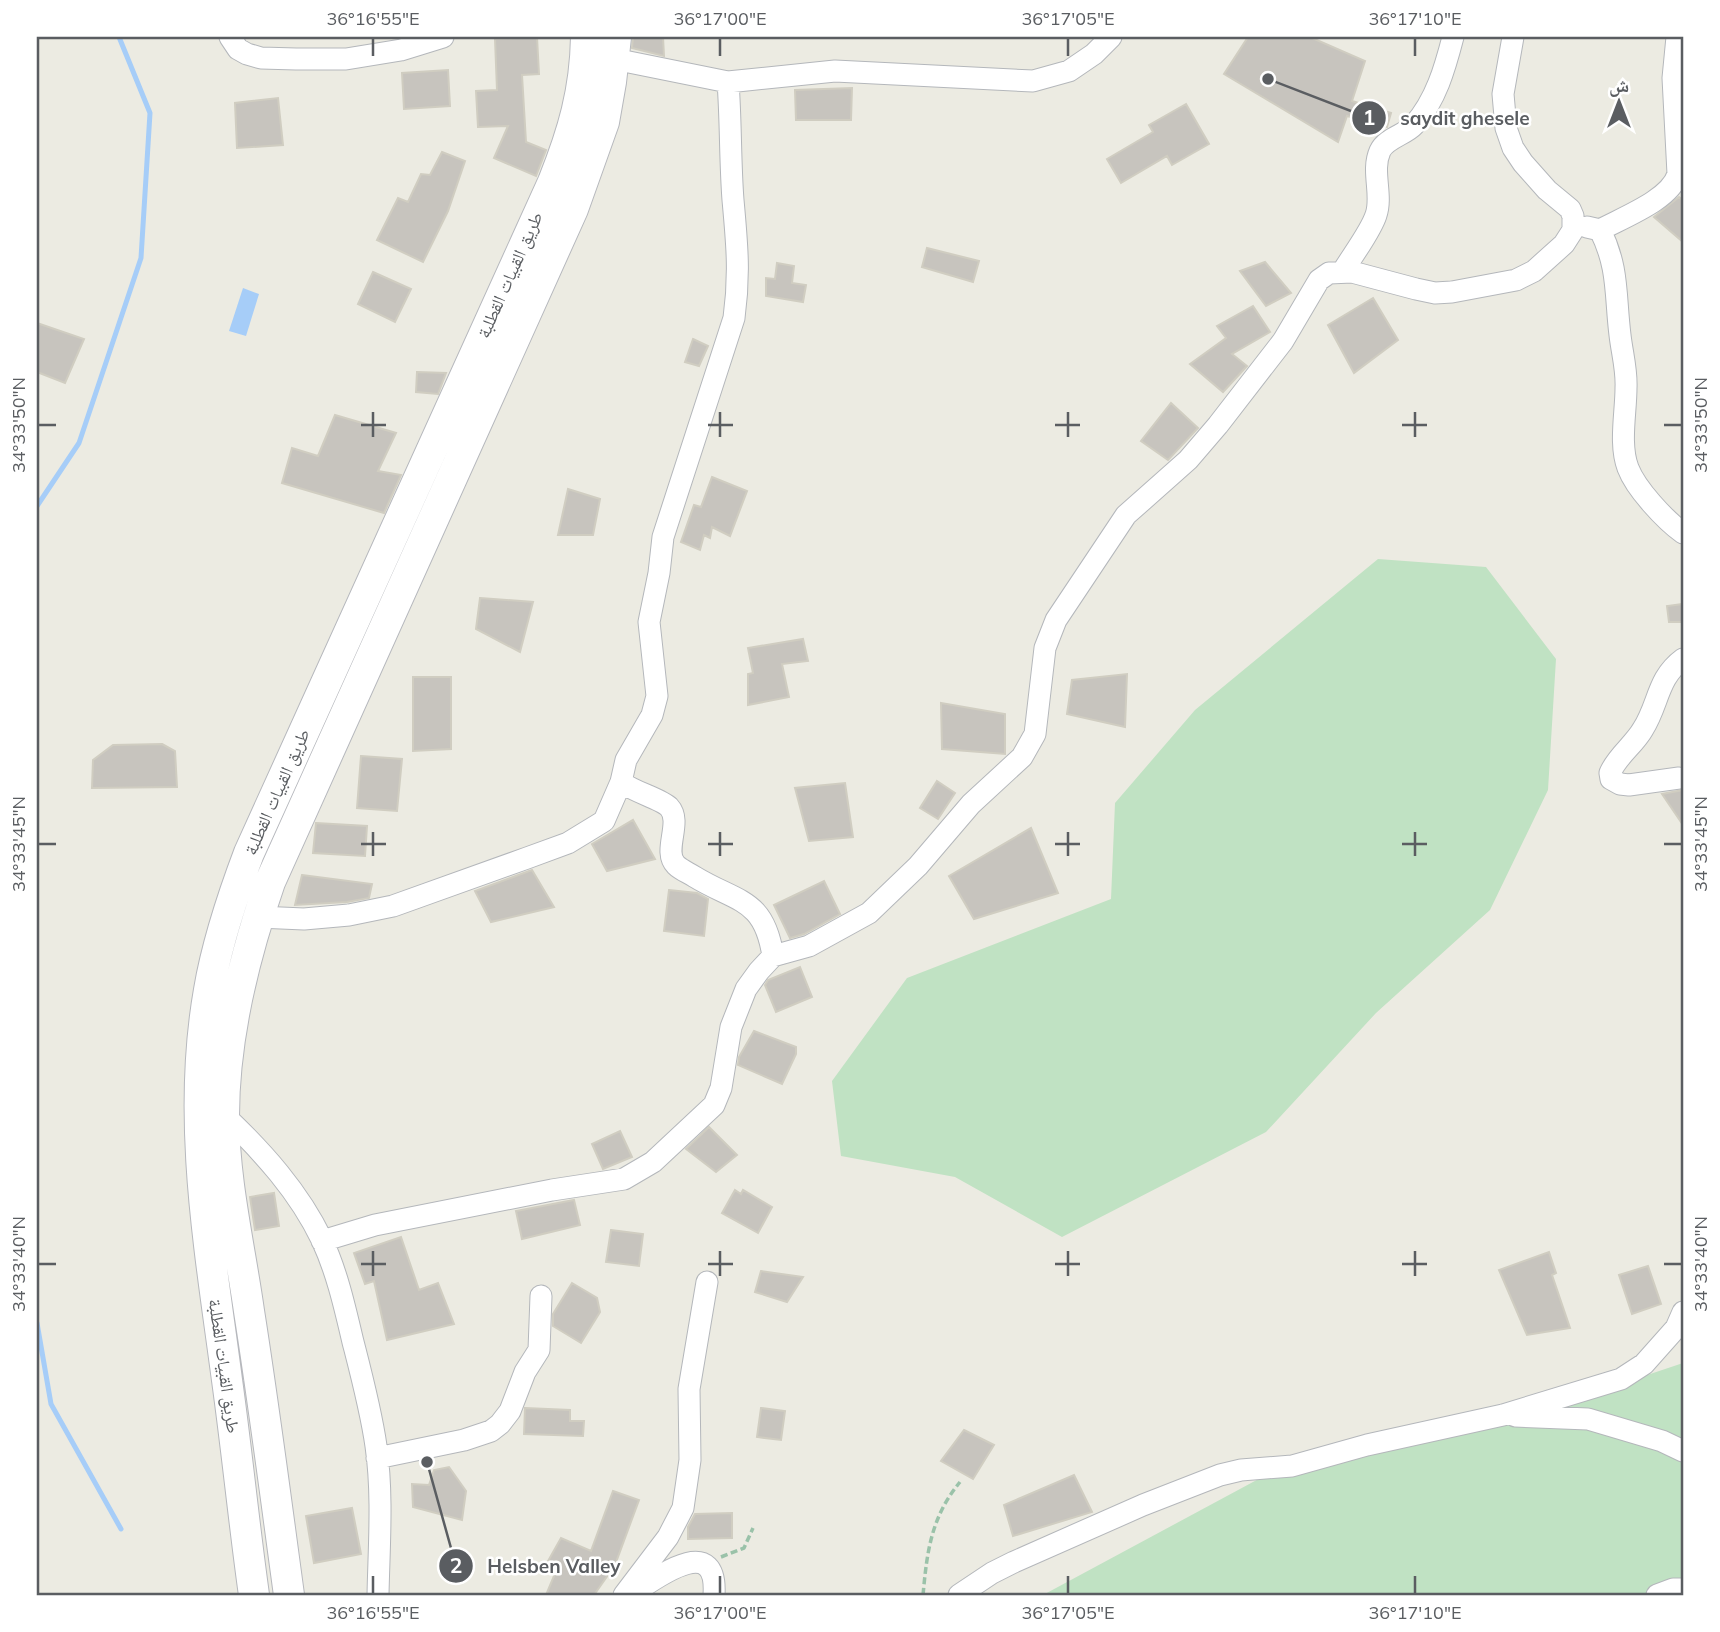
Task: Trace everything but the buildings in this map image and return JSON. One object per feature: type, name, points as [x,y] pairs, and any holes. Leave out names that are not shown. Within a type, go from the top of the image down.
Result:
[{"type":"main road","name":"طريق القبيات القطلبة","points":[[254,1595],[201,1172],[201,1064],[217,951],[249,853],[435,443],[581,149],[579,109],[586,37]]},
{"type":"main road","points":[[289,1595],[232,1198],[224,1115],[231,1038],[242,977],[270,882],[573,209],[581,149],[604,122],[615,48]]},
{"type":"street","points":[[230,37],[238,49],[261,58],[346,59],[401,50],[443,37]]},
{"type":"street","points":[[615,48],[728,82],[835,71],[1033,81],[1069,71],[1094,54],[1111,37]]},
{"type":"street","points":[[1343,271],[1376,215],[1377,164],[1380,152],[1385,144],[1412,127],[1421,116],[1441,79],[1453,37]]},
{"type":"street","points":[[322,1241],[387,1223],[552,1190],[624,1179],[653,1162],[714,1105],[721,1088],[731,1027],[746,989],[773,956],[808,946],[869,913],[918,866],[971,804],[1022,757],[1035,734],[1043,665],[1050,633],[1056,620],[1126,514],[1188,460],[1218,425],[1283,341],[1319,280],[1329,273],[1343,271],[1435,293],[1501,284],[1534,271],[1564,244],[1574,224],[1570,209],[1547,190],[1523,163],[1513,148],[1506,128],[1503,94],[1513,37]]},
{"type":"street","points":[[1574,224],[1600,230],[1661,197],[1675,182],[1678,173],[1673,78],[1677,37]]},
{"type":"street","points":[[258,917],[304,919],[349,915],[393,906],[568,843],[604,821],[621,782],[626,760],[652,715],[657,696],[649,622],[663,537],[734,318],[738,249],[728,82]]},
{"type":"street","points":[[1600,230],[1608,247],[1618,294],[1620,333],[1626,368],[1624,452],[1629,470],[1652,503],[1683,533]]},
{"type":"street","points":[[1679,778],[1620,784],[1611,779],[1610,773],[1643,730],[1662,683],[1674,666],[1683,659]]},
{"type":"street","points":[[621,782],[668,806],[673,815],[672,854],[676,865],[756,910],[766,928],[773,956]]},
{"type":"street","points":[[224,1115],[275,1167],[322,1241],[350,1329],[369,1405],[379,1485],[377,1595]]},
{"type":"street","points":[[624,1595],[668,1536],[683,1508],[690,1460],[689,1389],[707,1283]]},
{"type":"street","points":[[377,1458],[464,1440],[491,1431],[500,1424],[510,1411],[525,1372],[539,1350],[541,1296]]},
{"type":"street","points":[[959,1595],[1014,1562],[1143,1505],[1220,1475],[1241,1470],[1292,1466],[1367,1445],[1503,1415],[1628,1375],[1652,1356],[1675,1328],[1683,1312]]},
{"type":"street","points":[[1503,1415],[1588,1419],[1662,1441],[1683,1451]]},
{"type":"street","points":[[631,1595],[681,1564],[692,1562],[703,1565],[714,1577],[714,1595]]},
{"type":"street","points":[[1657,1595],[1673,1589],[1683,1589]]},
{"type":"path","points":[[923,1595],[930,1541],[940,1510],[960,1482]]},
{"type":"path","points":[[703,1565],[744,1548],[753,1528]]},
{"type":"green space","points":[[1378,559],[1486,567],[1556,659],[1548,790],[1490,910],[1376,1013],[1266,1132],[1062,1237],[955,1177],[841,1156],[832,1081],[907,978],[1111,899],[1115,803],[1195,710]]},
{"type":"green space","points":[[1683,1363],[1683,1595],[1043,1595],[1279,1468],[1525,1416]]},
{"type":"water","points":[[243,288],[259,294],[246,336],[229,331]]},
{"type":"waterway","points":[[37,506],[79,443],[141,258],[150,113],[119,37]]},
{"type":"waterway","points":[[37,1323],[51,1404],[121,1529]]},
{"type":"place","name":"saydit ghesele","points":[[1268,79]]},
{"type":"place","name":"Helsben Valley","points":[[427,1462]]}]
